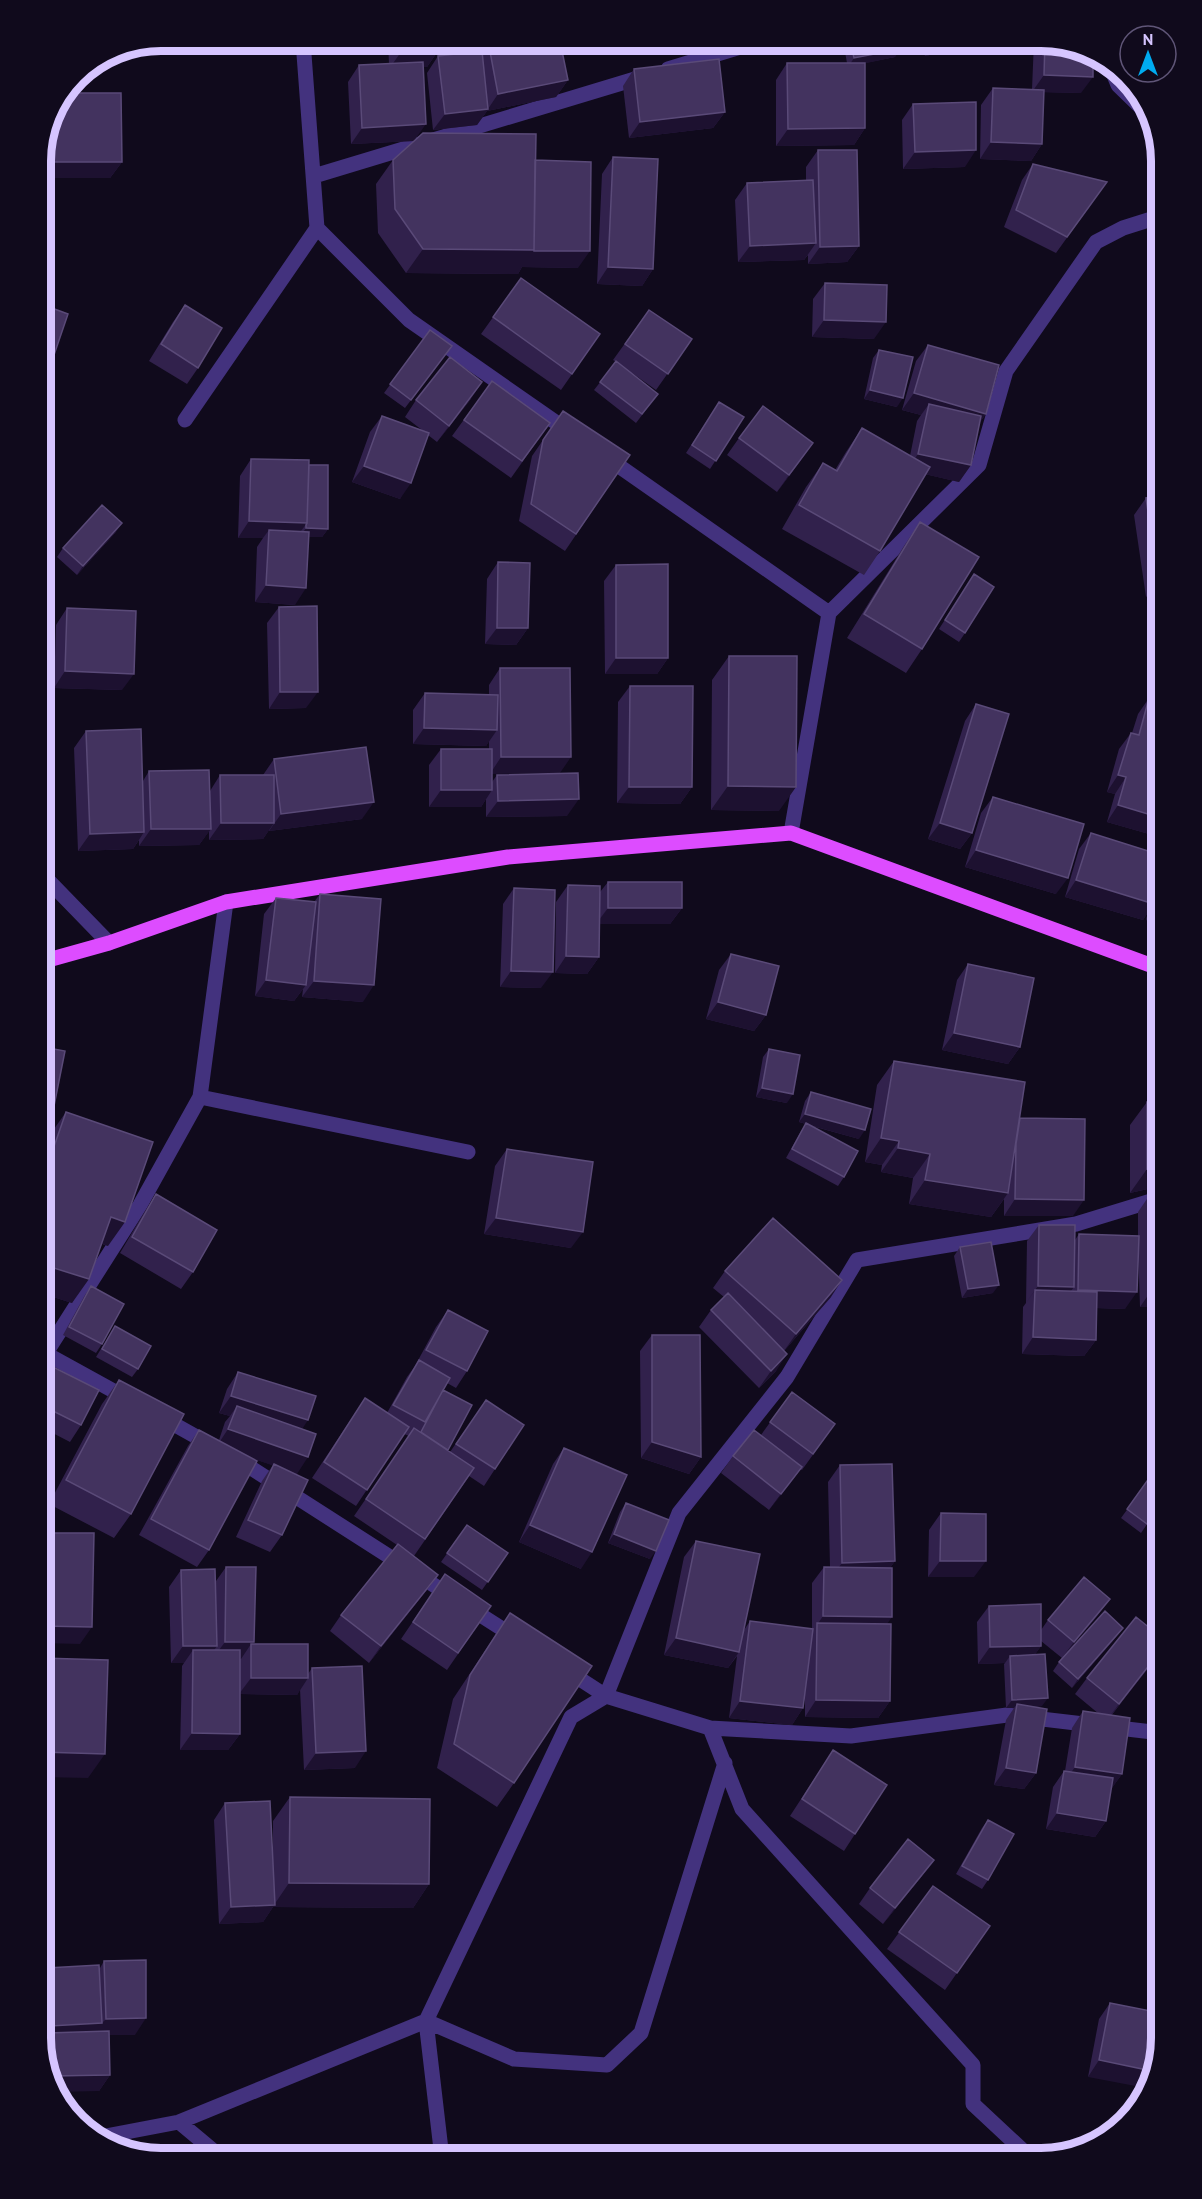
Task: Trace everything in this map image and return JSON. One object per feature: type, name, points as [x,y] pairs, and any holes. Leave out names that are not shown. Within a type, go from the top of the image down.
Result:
[{"type":"main road","points":[[51,960],[109,943],[226,902],[508,857],[791,833],[1151,965]]},
{"type":"street","points":[[185,420],[317,228],[304,51]]},
{"type":"street","points":[[314,176],[727,51]]},
{"type":"street","points":[[1116,81],[1129,96]]},
{"type":"street","points":[[791,833],[829,614],[979,465],[1006,371],[1096,242],[1123,228],[1151,219]]},
{"type":"street","points":[[317,228],[409,320],[829,614]]},
{"type":"street","points":[[51,883],[109,943]]},
{"type":"street","points":[[51,1340],[140,1205],[200,1097],[226,902]]},
{"type":"street","points":[[200,1097],[468,1152]]},
{"type":"street","points":[[440,2148],[426,2021],[571,1717],[606,1696],[679,1513],[787,1377],[857,1260],[1076,1224],[1151,1201]]},
{"type":"street","points":[[51,1356],[254,1468],[536,1650]]},
{"type":"street","points":[[556,1663],[606,1696],[710,1728],[850,1736],[1007,1715],[1151,1732]]},
{"type":"street","points":[[710,1728],[742,1809],[974,2065],[973,2104],[1020,2148]]},
{"type":"street","points":[[109,2135],[178,2122],[426,2021],[514,2059],[607,2065],[641,2032],[724,1763]]},
{"type":"street","points":[[178,2122],[210,2148]]},
{"type":"building","points":[[482,51],[488,109],[445,114],[438,56]]},
{"type":"building","points":[[490,51],[562,51],[568,80],[498,94]]},
{"type":"building","points":[[852,51],[891,51],[854,58]]},
{"type":"building","points":[[1045,51],[1062,53],[1093,64],[1093,77],[1044,75]]},
{"type":"building","points":[[719,59],[725,112],[640,122],[634,69]]},
{"type":"building","points":[[423,62],[426,124],[362,128],[359,65]]},
{"type":"building","points":[[787,63],[865,63],[865,128],[788,129]]},
{"type":"building","points":[[993,88],[1044,90],[1042,144],[991,142]]},
{"type":"building","points":[[75,93],[121,93],[122,162],[51,162],[57,126],[62,112]]},
{"type":"building","points":[[976,102],[976,150],[915,152],[913,104]]},
{"type":"building","points":[[423,133],[536,134],[534,250],[423,249],[395,209],[393,160]]},
{"type":"building","points":[[818,150],[857,150],[859,246],[820,247]]},
{"type":"building","points":[[613,157],[658,159],[653,269],[608,267]]},
{"type":"building","points":[[535,160],[591,162],[590,251],[534,251]]},
{"type":"building","points":[[1033,164],[1107,182],[1067,237],[1016,210]]},
{"type":"building","points":[[813,180],[816,243],[750,246],[747,183]]},
{"type":"building","points":[[521,278],[600,334],[572,374],[493,317]]},
{"type":"building","points":[[825,283],[887,285],[886,322],[824,320]]},
{"type":"building","points":[[185,305],[222,328],[198,368],[161,344]]},
{"type":"building","points":[[51,308],[68,314],[54,355],[51,354]]},
{"type":"building","points":[[649,310],[692,339],[668,374],[625,344]]},
{"type":"building","points":[[430,330],[452,346],[411,400],[390,384]]},
{"type":"building","points":[[928,345],[999,365],[986,414],[914,393]]},
{"type":"building","points":[[879,350],[913,357],[903,398],[870,390]]},
{"type":"building","points":[[450,357],[482,382],[449,426],[416,400]]},
{"type":"building","points":[[616,361],[658,394],[642,414],[600,382]]},
{"type":"building","points":[[492,381],[550,423],[522,461],[464,420]]},
{"type":"building","points":[[719,402],[744,417],[716,461],[692,445]]},
{"type":"building","points":[[929,404],[981,416],[971,465],[918,454]]},
{"type":"building","points":[[763,406],[813,443],[789,475],[739,438]]},
{"type":"building","points":[[563,411],[630,455],[576,534],[531,504],[543,440]]},
{"type":"building","points":[[382,416],[429,433],[411,483],[364,466]]},
{"type":"building","points":[[862,428],[930,467],[880,551],[799,505],[823,463],[837,471]]},
{"type":"building","points":[[251,459],[309,460],[307,523],[249,521]]},
{"type":"building","points":[[309,465],[328,465],[328,529],[306,528]]},
{"type":"building","points":[[1151,497],[1151,533],[1146,498]]},
{"type":"building","points":[[102,505],[122,523],[83,566],[63,548]]},
{"type":"building","points":[[920,522],[979,557],[922,649],[864,614]]},
{"type":"building","points":[[269,530],[309,532],[306,588],[266,585]]},
{"type":"building","points":[[498,562],[530,563],[528,628],[497,628]]},
{"type":"building","points":[[668,564],[668,658],[616,658],[616,565]]},
{"type":"building","points":[[974,574],[994,587],[965,633],[945,620]]},
{"type":"building","points":[[317,606],[318,692],[280,692],[279,607]]},
{"type":"building","points":[[67,608],[136,611],[134,674],[65,671]]},
{"type":"building","points":[[729,656],[797,656],[796,787],[728,786]]},
{"type":"building","points":[[500,668],[570,668],[571,757],[501,757]]},
{"type":"building","points":[[630,686],[693,686],[692,787],[629,787]]},
{"type":"building","points":[[425,693],[498,695],[497,730],[424,728]]},
{"type":"building","points":[[1149,698],[1151,698],[1151,815],[1118,805],[1126,777],[1118,775],[1131,733],[1139,735]]},
{"type":"building","points":[[976,704],[1009,714],[972,833],[940,823]]},
{"type":"building","points":[[141,729],[144,832],[90,834],[86,731]]},
{"type":"building","points":[[366,747],[374,802],[281,814],[274,759]]},
{"type":"building","points":[[441,749],[492,749],[492,790],[441,790]]},
{"type":"building","points":[[209,770],[211,829],[151,829],[149,771]]},
{"type":"building","points":[[578,773],[579,799],[498,801],[497,775]]},
{"type":"building","points":[[220,775],[274,775],[274,823],[221,823]]},
{"type":"building","points":[[993,797],[1084,824],[1068,878],[976,850]]},
{"type":"building","points":[[1091,833],[1151,852],[1151,903],[1076,880]]},
{"type":"building","points":[[608,882],[682,882],[682,908],[608,908]]},
{"type":"building","points":[[568,885],[600,886],[599,957],[566,956]]},
{"type":"building","points":[[514,888],[555,890],[553,972],[511,971]]},
{"type":"building","points":[[320,894],[381,899],[374,985],[314,981]]},
{"type":"building","points":[[276,898],[316,902],[306,985],[266,980]]},
{"type":"building","points":[[731,954],[779,966],[766,1015],[718,1002]]},
{"type":"building","points":[[968,964],[1034,978],[1020,1047],[954,1033]]},
{"type":"building","points":[[51,1048],[65,1051],[51,1121]]},
{"type":"building","points":[[769,1049],[800,1055],[793,1094],[762,1088]]},
{"type":"building","points":[[894,1061],[1025,1082],[1008,1193],[925,1180],[930,1154],[898,1148],[899,1141],[881,1138]]},
{"type":"building","points":[[811,1092],[871,1109],[865,1130],[805,1114]]},
{"type":"building","points":[[1147,1102],[1151,1102],[1151,1168],[1147,1169]]},
{"type":"building","points":[[66,1112],[153,1142],[125,1222],[111,1217],[89,1279],[51,1267],[51,1155]]},
{"type":"building","points":[[1020,1118],[1085,1119],[1084,1200],[1015,1199],[1016,1144]]},
{"type":"building","points":[[806,1123],[858,1151],[844,1177],[792,1149]]},
{"type":"building","points":[[507,1149],[593,1162],[583,1232],[496,1218]]},
{"type":"building","points":[[156,1194],[217,1230],[193,1272],[132,1237]]},
{"type":"building","points":[[1149,1196],[1151,1196],[1151,1291]]},
{"type":"building","points":[[773,1218],[842,1280],[796,1334],[725,1271]]},
{"type":"building","points":[[1039,1225],[1075,1225],[1074,1287],[1038,1286]]},
{"type":"building","points":[[1079,1234],[1139,1236],[1137,1292],[1078,1290]]},
{"type":"building","points":[[991,1242],[999,1285],[968,1289],[960,1247]]},
{"type":"building","points":[[91,1286],[124,1304],[102,1344],[69,1327]]},
{"type":"building","points":[[1035,1290],[1097,1292],[1096,1340],[1033,1337]]},
{"type":"building","points":[[728,1293],[787,1354],[771,1371],[711,1310]]},
{"type":"building","points":[[448,1310],[488,1331],[467,1371],[426,1350]]},
{"type":"building","points":[[115,1326],[151,1346],[138,1369],[102,1349]]},
{"type":"building","points":[[652,1335],[700,1335],[701,1457],[652,1442]]},
{"type":"building","points":[[419,1360],[450,1378],[425,1422],[393,1405]]},
{"type":"building","points":[[51,1366],[99,1390],[81,1425],[51,1410]]},
{"type":"building","points":[[238,1372],[316,1396],[308,1420],[231,1396]]},
{"type":"building","points":[[119,1380],[184,1414],[131,1514],[66,1480]]},
{"type":"building","points":[[443,1390],[472,1405],[448,1450],[421,1432]]},
{"type":"building","points":[[792,1392],[835,1424],[813,1454],[770,1422]]},
{"type":"building","points":[[365,1398],[409,1427],[367,1490],[324,1462]]},
{"type":"building","points":[[486,1400],[524,1425],[495,1469],[456,1444]]},
{"type":"building","points":[[237,1406],[316,1434],[308,1457],[228,1429]]},
{"type":"building","points":[[414,1428],[474,1468],[425,1539],[366,1499]]},
{"type":"building","points":[[199,1430],[257,1461],[209,1550],[151,1519]]},
{"type":"building","points":[[754,1430],[802,1467],[781,1494],[733,1456]]},
{"type":"building","points":[[564,1448],[627,1475],[592,1552],[530,1525]]},
{"type":"building","points":[[274,1464],[308,1480],[282,1535],[248,1520]]},
{"type":"building","points":[[892,1464],[895,1561],[842,1563],[840,1465]]},
{"type":"building","points":[[1151,1475],[1151,1518],[1147,1524],[1127,1509]]},
{"type":"building","points":[[626,1503],[669,1520],[656,1551],[614,1534]]},
{"type":"building","points":[[941,1513],[986,1514],[986,1561],[940,1561]]},
{"type":"building","points":[[467,1525],[508,1553],[488,1582],[447,1553]]},
{"type":"building","points":[[51,1533],[94,1533],[92,1627],[51,1626]]},
{"type":"building","points":[[696,1541],[760,1554],[739,1652],[676,1638]]},
{"type":"building","points":[[398,1544],[438,1575],[381,1646],[341,1615]]},
{"type":"building","points":[[226,1567],[256,1567],[254,1642],[225,1642]]},
{"type":"building","points":[[824,1567],[892,1568],[892,1617],[823,1616]]},
{"type":"building","points":[[215,1569],[217,1646],[183,1646],[181,1570]]},
{"type":"building","points":[[445,1574],[491,1606],[458,1653],[413,1622]]},
{"type":"building","points":[[1084,1577],[1110,1599],[1074,1642],[1048,1620]]},
{"type":"building","points":[[1041,1604],[1041,1646],[990,1647],[989,1606]]},
{"type":"building","points":[[1105,1611],[1123,1628],[1078,1679],[1059,1662]]},
{"type":"building","points":[[510,1613],[592,1666],[514,1783],[454,1744],[470,1675]]},
{"type":"building","points":[[1136,1617],[1151,1629],[1151,1663],[1119,1704],[1087,1678]]},
{"type":"building","points":[[750,1621],[813,1629],[803,1708],[740,1701]]},
{"type":"building","points":[[817,1623],[891,1624],[890,1701],[816,1700]]},
{"type":"building","points":[[251,1644],[308,1644],[308,1678],[251,1678]]},
{"type":"building","points":[[193,1650],[240,1650],[240,1734],[192,1733]]},
{"type":"building","points":[[1045,1654],[1048,1698],[1012,1700],[1010,1656]]},
{"type":"building","points":[[51,1658],[108,1660],[105,1754],[51,1752]]},
{"type":"building","points":[[362,1666],[366,1751],[316,1753],[312,1668]]},
{"type":"building","points":[[1017,1704],[1047,1709],[1036,1773],[1006,1768]]},
{"type":"building","points":[[1083,1711],[1130,1718],[1122,1774],[1075,1767]]},
{"type":"building","points":[[833,1750],[887,1785],[855,1834],[802,1799]]},
{"type":"building","points":[[1064,1771],[1113,1778],[1106,1821],[1057,1813]]},
{"type":"building","points":[[290,1797],[430,1799],[429,1884],[289,1883]]},
{"type":"building","points":[[270,1801],[275,1905],[231,1907],[225,1803]]},
{"type":"building","points":[[988,1820],[1014,1834],[988,1880],[962,1866]]},
{"type":"building","points":[[908,1839],[934,1860],[895,1908],[870,1888]]},
{"type":"building","points":[[933,1886],[990,1926],[957,1973],[899,1932]]},
{"type":"building","points":[[146,1960],[146,2018],[106,2019],[104,1961]]},
{"type":"building","points":[[99,1965],[102,2023],[51,2026],[51,1968]]},
{"type":"building","points":[[1110,2003],[1151,2011],[1150,2052],[1146,2070],[1099,2060]]},
{"type":"building","points":[[109,2031],[110,2075],[58,2076],[53,2059],[51,2033]]}]
